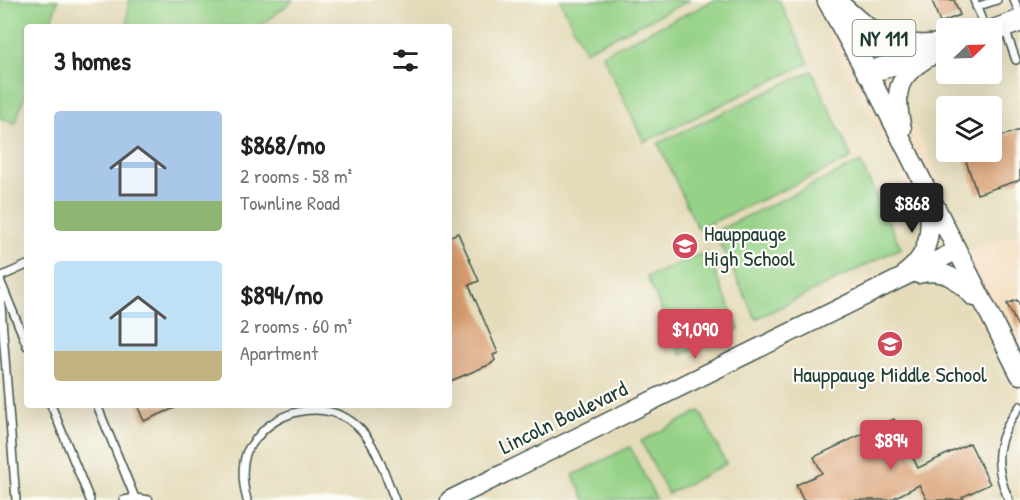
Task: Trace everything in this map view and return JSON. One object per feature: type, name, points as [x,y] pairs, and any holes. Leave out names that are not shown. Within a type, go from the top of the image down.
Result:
[{"type":"main road","name":"NY 111","points":[[828,0],[868,73],[936,49]]},
{"type":"main road","name":"NY 111","points":[[834,0],[863,28],[876,36],[902,43],[936,45]]},
{"type":"street","points":[[907,148],[897,95],[900,82],[911,67],[936,52]]},
{"type":"street","points":[[868,73],[1020,375]]},
{"type":"street","points":[[894,282],[912,269],[927,246],[931,233],[924,185]]},
{"type":"street","name":"Lincoln Boulevard","points":[[450,500],[956,251]]},
{"type":"street","points":[[894,282],[931,272],[946,272],[957,279],[989,314]]},
{"type":"lane","points":[[975,3],[997,0]]},
{"type":"lane","points":[[1004,25],[1014,0]]},
{"type":"lane","points":[[975,3],[1004,25],[1016,60]]},
{"type":"lane","points":[[24,266],[0,278],[24,338]]},
{"type":"lane","points":[[0,293],[16,500]]},
{"type":"lane","points":[[1008,500],[998,465],[999,443],[1006,424],[1020,406]]},
{"type":"lane","points":[[52,408],[90,500]]},
{"type":"lane","points":[[98,408],[135,498]]},
{"type":"lane","points":[[246,500],[243,484],[246,453],[266,426],[289,414],[313,410],[340,414],[358,427],[372,446],[395,500]]},
{"type":"lane","points":[[124,500],[135,498],[149,500]]},
{"type":"shaded area","name":"Hauppauge High School","points":[[0,0],[811,0],[923,220],[924,241],[909,259],[433,500],[0,500]]},
{"type":"shaded area","points":[[847,0],[1020,0],[1020,233],[968,250],[928,151]]},
{"type":"shaded area","name":"Hauppauge Middle School","points":[[932,276],[960,292],[1020,396],[1020,500],[471,500]]},
{"type":"green space","points":[[0,0],[58,0],[50,24],[24,24],[24,98],[15,124],[0,118]]},
{"type":"green space","points":[[129,0],[293,0],[261,24],[127,24]]},
{"type":"green space","points":[[560,0],[690,0],[585,51]]},
{"type":"green space","points":[[715,0],[779,0],[809,63],[644,142],[602,54]]},
{"type":"green space","points":[[812,71],[852,158],[698,229],[658,143]]},
{"type":"green space","points":[[860,162],[901,248],[756,319],[714,232]]},
{"type":"green space","points":[[706,252],[739,329],[681,355],[647,277]]},
{"type":"green space","points":[[700,411],[726,464],[668,494],[641,441]]},
{"type":"green space","points":[[630,447],[656,499],[585,500],[573,475]]},
{"type":"building","points":[[932,0],[954,0],[960,15],[952,18],[938,18]]},
{"type":"building","points":[[1020,130],[1020,180],[977,194],[966,162],[1002,162],[1002,136]]},
{"type":"building","points":[[458,233],[479,281],[469,285],[498,353],[493,355],[495,360],[491,364],[452,380],[452,235]]},
{"type":"building","points":[[1017,300],[1020,307],[1020,331],[1007,304]]},
{"type":"building","points":[[138,408],[175,408],[144,421]]},
{"type":"building","points":[[894,419],[918,468],[970,443],[990,484],[962,497],[964,500],[927,500],[919,485],[890,500],[803,500],[796,485],[822,473],[814,457]]},
{"type":"place","name":"Hauppauge High School","points":[[685,246]]},
{"type":"place","name":"Hauppauge Middle School","points":[[890,344]]}]
